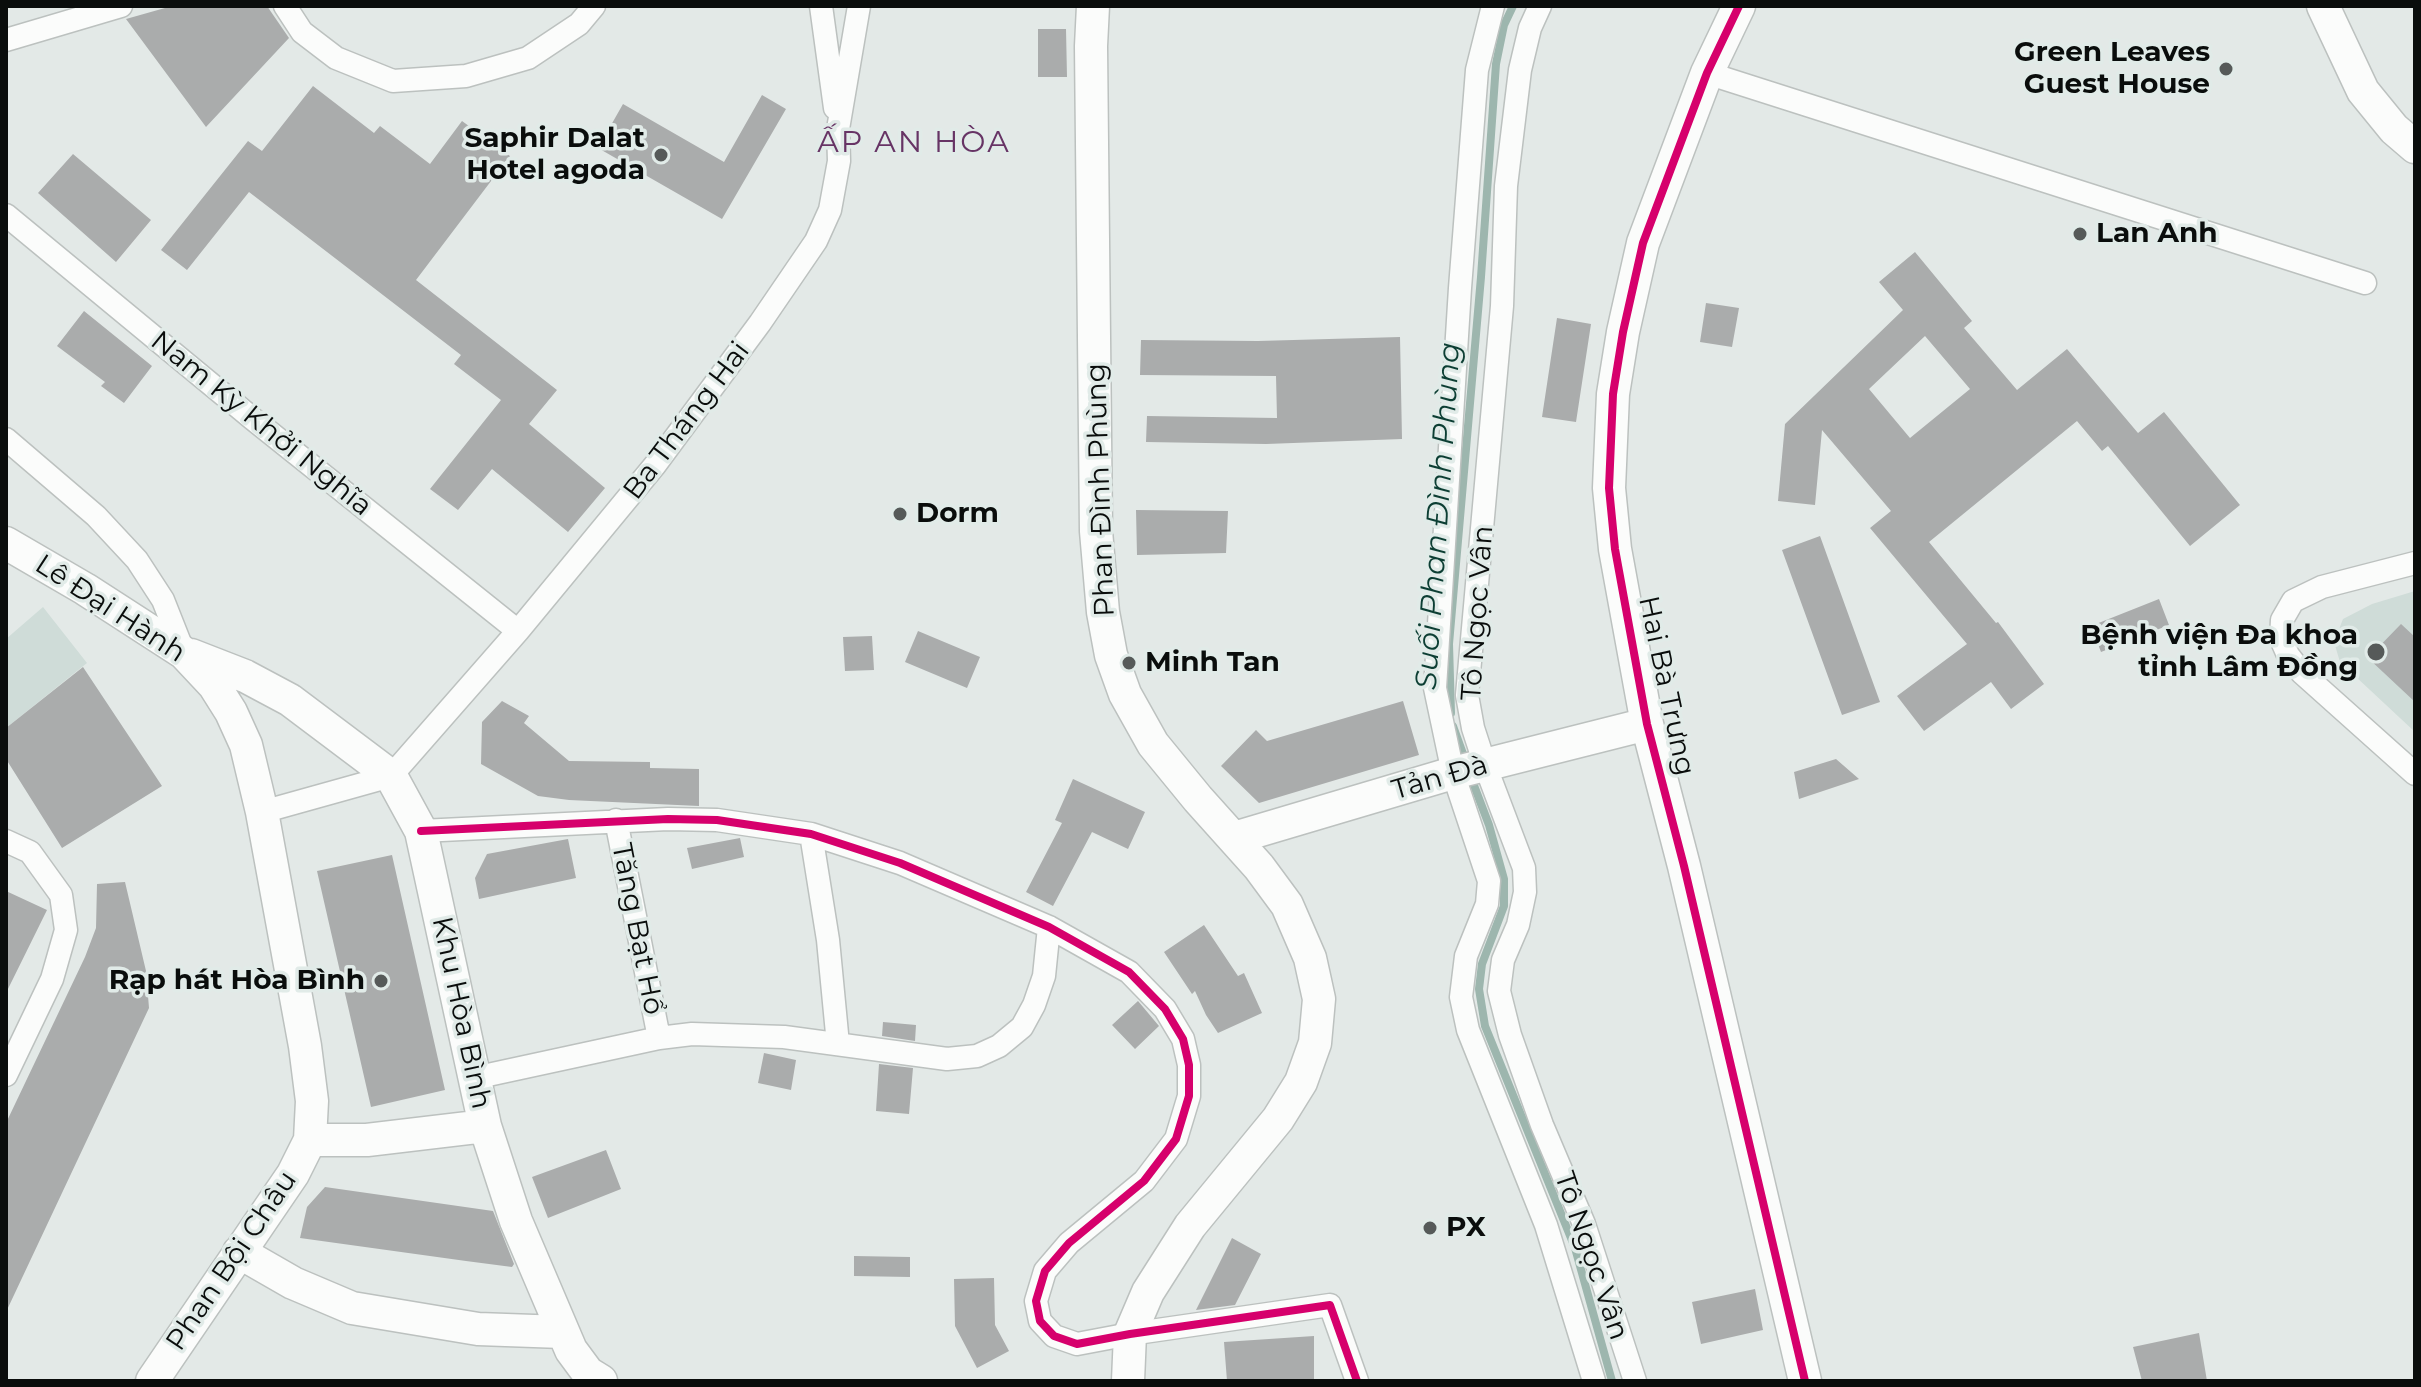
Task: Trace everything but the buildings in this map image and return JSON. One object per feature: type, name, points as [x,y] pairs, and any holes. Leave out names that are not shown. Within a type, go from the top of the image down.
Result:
[{"type":"street","points":[[6,40],[121,6]]},
{"type":"street","points":[[285,6],[302,32],[336,58],[393,81],[466,76],[528,58],[579,24],[594,6]]},
{"type":"street","points":[[821,6],[838,129]]},
{"type":"street","name":"Ba Tháng Hai","points":[[391,776],[518,631],[655,465],[816,241],[830,210],[839,161],[838,129],[859,6]]},
{"type":"street","name":"Phan Đình Phùng","points":[[1093,6],[1096,522],[1103,612],[1111,655],[1125,694],[1153,744],[1287,905],[1310,958],[1319,999],[1315,1043],[1301,1082],[1278,1119],[1190,1226],[1148,1292],[1130,1334],[1128,1381]]},
{"type":"street","name":"Tô Ngọc Vân","points":[[1493,6],[1477,70],[1435,688],[1453,773],[1489,881],[1487,904],[1466,956],[1461,997],[1468,1030],[1546,1225],[1594,1381]]},
{"type":"street","name":"Tô Ngọc Vân","points":[[1540,6],[1530,28],[1520,70],[1506,186],[1500,338],[1467,695],[1473,728],[1485,765],[1524,868],[1525,892],[1518,925],[1503,960],[1499,991],[1510,1035],[1542,1125],[1584,1224],[1635,1381]]},
{"type":"street","name":"Hai Bà Trưng","points":[[1739,6],[1707,73],[1643,243],[1613,394],[1609,488],[1615,549],[1647,724],[1688,881],[1805,1381]]},
{"type":"street","points":[[2323,6],[2363,91],[2394,129],[2415,147]]},
{"type":"street","points":[[1707,73],[2365,283]]},
{"type":"street","name":"Nam Kỳ Khởi Nghĩa","points":[[6,215],[253,419],[518,631]]},
{"type":"street","points":[[6,439],[96,516],[137,560],[163,600],[184,653],[245,676],[290,700],[391,776]]},
{"type":"street","name":"Lê Đại Hành","points":[[6,543],[184,653],[214,685],[231,712],[246,745],[262,812]]},
{"type":"street","points":[[2415,563],[2322,587],[2293,601],[2282,620],[2281,639],[2288,655],[2302,673],[2415,774]]},
{"type":"street","name":"Tản Đà","points":[[1234,838],[1453,773],[1647,724]]},
{"type":"street","points":[[310,1140],[312,1101],[305,1046],[262,812],[391,776]]},
{"type":"street","name":"Khu Hòa Bình","points":[[310,1140],[367,1140],[485,1126],[421,831],[391,776]]},
{"type":"street","points":[[421,831],[616,820],[717,820],[811,834],[900,863],[1049,927],[1129,972],[1165,1009],[1183,1039],[1189,1065],[1189,1096],[1176,1139],[1144,1181],[1069,1243],[1045,1271],[1036,1301],[1040,1321],[1054,1336],[1077,1344],[1330,1305],[1357,1381]]},
{"type":"street","name":"Tăng Bạt Hổ","points":[[616,820],[659,1038]]},
{"type":"street","points":[[811,834],[828,940],[838,1044]]},
{"type":"street","points":[[6,841],[30,852],[61,895],[66,930],[52,979],[6,1075]]},
{"type":"street","name":"Tăng Bạt Hổ","points":[[474,1078],[659,1038],[730,1034],[838,1044],[947,1059],[977,1056],[999,1046],[1022,1027],[1044,976],[1049,927]]},
{"type":"street","points":[[485,1126],[516,1221],[562,1332],[588,1373],[601,1381]]},
{"type":"street","name":"Phan Bội Châu","points":[[152,1381],[293,1174],[310,1140]]},
{"type":"street","points":[[239,1252],[293,1283],[352,1308],[478,1329],[562,1332]]},
{"type":"shaded area","name":"Bệnh viện Đa khoa tỉnh Lâm Đồng","points":[[2415,591],[2415,732],[2340,662],[2334,642],[2343,619],[2372,604]]},
{"type":"shaded area","points":[[43,607],[87,663],[6,728],[6,639]]},
{"type":"waterway","name":"Suối Phan Đình Phùng","points":[[1451,713],[1449,644],[1496,64],[1504,25],[1513,6]]},
{"type":"waterway","name":"Suối Phan Đình Phùng","points":[[1453,726],[1466,762]]},
{"type":"waterway","name":"Suối Phan Đình Phùng","points":[[1470,775],[1489,825],[1504,879],[1504,906],[1482,964],[1479,989],[1485,1026],[1575,1248],[1612,1381]]},
{"type":"cycle path","points":[[1739,6],[1707,73],[1643,243],[1613,394],[1609,488],[1615,549],[1647,724],[1684,866],[1805,1381]]},
{"type":"cycle path","points":[[421,831],[668,819],[717,820],[811,834],[900,863],[1049,927],[1129,972],[1165,1009],[1183,1039],[1189,1065],[1189,1096],[1176,1139],[1144,1181],[1069,1243],[1045,1271],[1036,1301],[1040,1321],[1054,1336],[1077,1344],[1330,1305],[1357,1381]]},
{"type":"place","name":"Green Leaves Guest House","points":[[2226,69]]},
{"type":"place","name":"Saphir Dalat Hotel agoda","points":[[661,155]]},
{"type":"place","name":"Lan Anh","points":[[2080,234]]},
{"type":"place","name":"Dorm","points":[[900,514]]},
{"type":"place","name":"Bệnh viện Đa khoa tỉnh Lâm Đồng","points":[[2376,652]]},
{"type":"place","name":"Minh Tan","points":[[1129,663]]},
{"type":"place","name":"Rạp hát Hòa Bình","points":[[381,981]]},
{"type":"place","name":"PX","points":[[1430,1228]]},
{"type":"district","name":"ẤP AN HÒA","points":[[914,143]]}]
